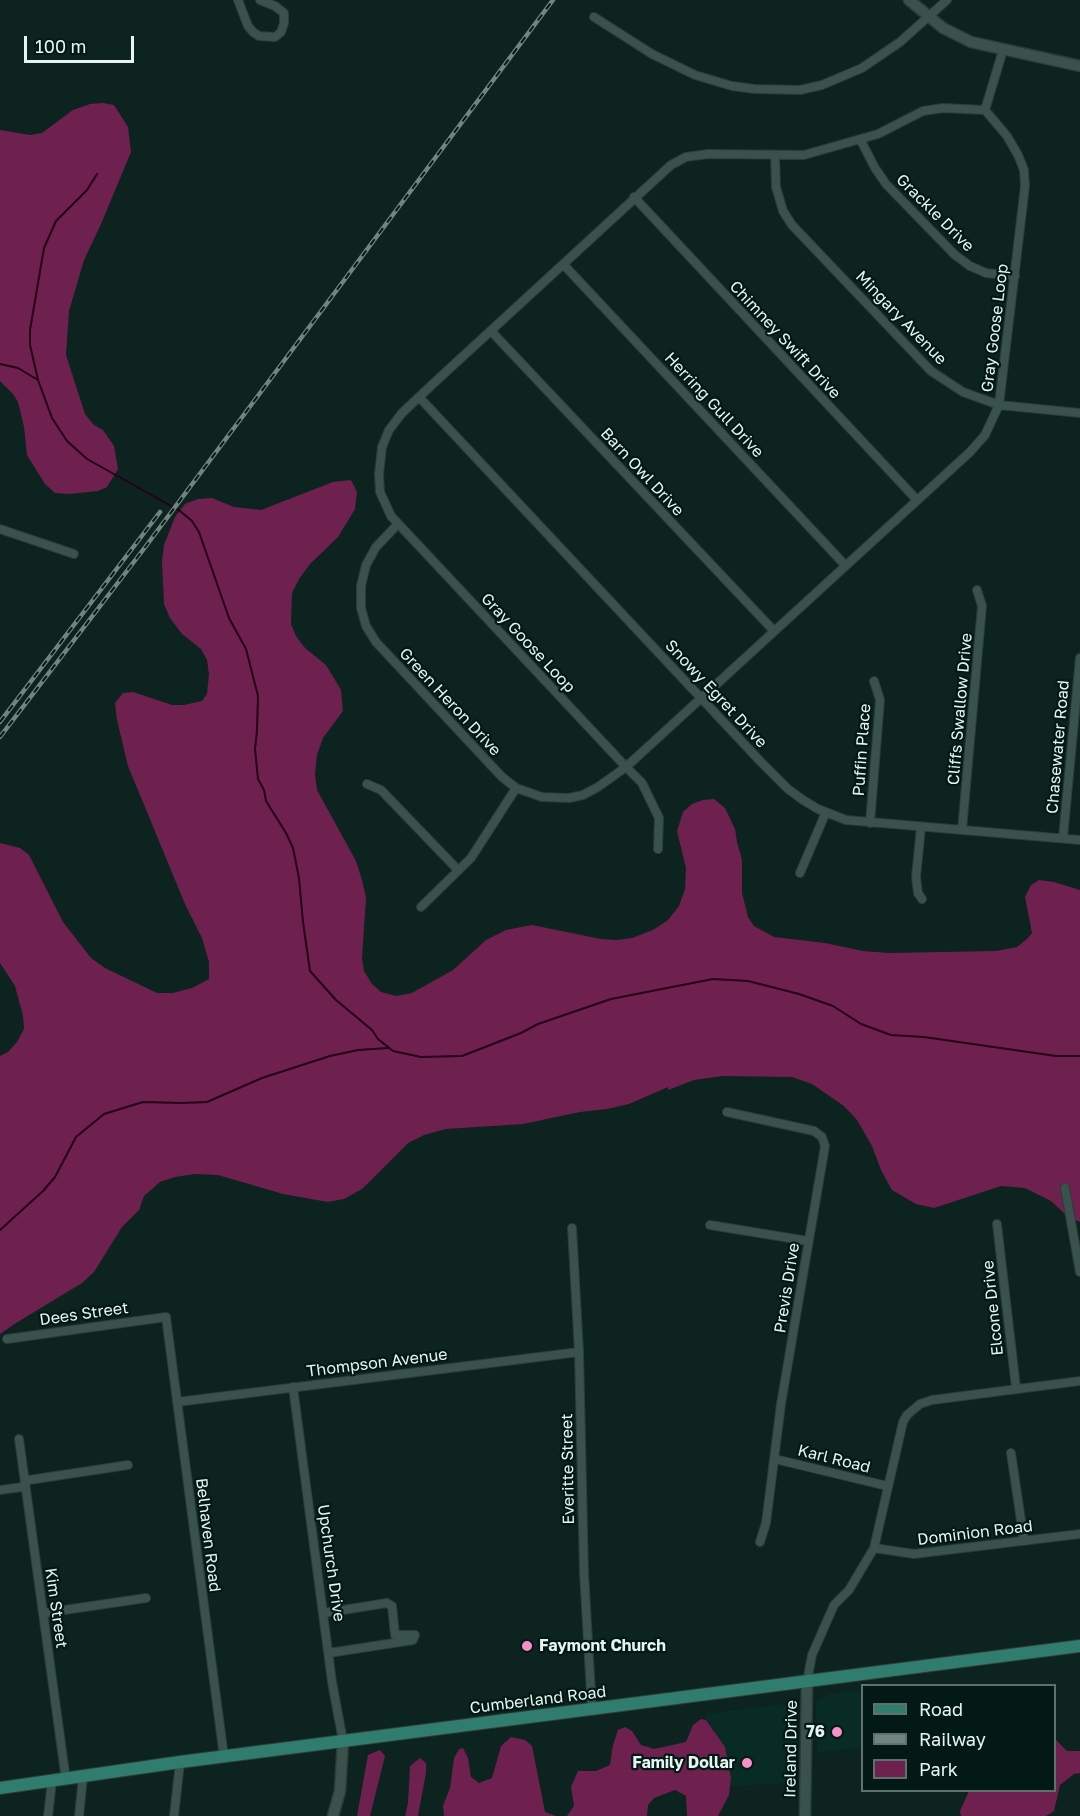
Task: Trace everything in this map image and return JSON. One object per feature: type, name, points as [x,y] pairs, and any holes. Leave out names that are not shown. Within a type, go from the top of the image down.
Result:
[{"type":"main road","name":"Cumberland Road","points":[[0,1788],[224,1756],[1080,1647]]},
{"type":"street","points":[[238,0],[248,26],[253,32],[259,36],[275,37],[281,32],[284,13],[275,6],[260,0]]},
{"type":"street","points":[[909,0],[943,28],[970,42],[1080,66]]},
{"type":"street","points":[[594,17],[652,54],[695,75],[732,86],[779,91],[800,90],[822,85],[862,68],[900,42],[947,0]]},
{"type":"street","points":[[985,111],[1003,50]]},
{"type":"street","name":"Gray Goose Loop","points":[[943,108],[985,111],[1007,136],[1024,170],[1025,186],[999,405],[985,435],[970,452],[626,767],[391,516],[380,492],[379,474],[382,447],[389,430],[418,397],[671,165],[686,158],[726,153],[804,155],[898,125],[923,111],[943,108]]},
{"type":"street","name":"Grackle Drive","points":[[860,139],[886,184],[955,255],[970,266],[986,273],[1015,276]]},
{"type":"street","name":"Mingary Avenue","points":[[775,155],[776,187],[783,211],[792,225],[931,371],[963,392],[999,405],[1080,413]]},
{"type":"street","name":"Chimney Swift Drive","points":[[634,197],[917,500]]},
{"type":"street","name":"Herring Gull Drive","points":[[563,264],[845,565]]},
{"type":"street","name":"Barn Owl Drive","points":[[491,331],[774,631]]},
{"type":"street","name":"Snowy Egret Drive","points":[[418,397],[701,698],[788,789],[803,800],[846,820],[1080,840]]},
{"type":"street","name":"Green Heron Drive","points":[[398,524],[376,547],[366,565],[361,586],[361,608],[366,626],[376,642],[502,777],[516,788],[542,797],[569,798],[583,795],[598,787],[626,767]]},
{"type":"street","points":[[0,530],[74,554]]},
{"type":"street","name":"Cliffs Swallow Drive","points":[[962,830],[982,606],[977,590]]},
{"type":"street","name":"Chasewater Road","points":[[1063,838],[1080,658]]},
{"type":"street","name":"Puffin Place","points":[[870,823],[880,700],[874,681]]},
{"type":"street","points":[[626,767],[642,783],[659,818],[658,849]]},
{"type":"street","points":[[367,784],[381,790],[458,870]]},
{"type":"street","points":[[421,907],[471,858],[516,788]]},
{"type":"street","points":[[800,873],[826,812]]},
{"type":"street","points":[[921,827],[916,877],[918,893],[922,899]]},
{"type":"street","name":"Previs Drive","points":[[727,1112],[814,1131],[822,1137],[825,1146],[781,1404],[766,1523],[760,1542]]},
{"type":"street","points":[[1065,1188],[1080,1272]]},
{"type":"street","name":"Elcone Drive","points":[[997,1224],[1016,1388]]},
{"type":"street","points":[[710,1225],[808,1241]]},
{"type":"street","name":"Everitte Street","points":[[572,1228],[579,1352],[584,1573],[592,1710]]},
{"type":"street","name":"Dees Street","points":[[7,1339],[166,1317]]},
{"type":"street","name":"Belhaven Road","points":[[166,1317],[224,1756]]},
{"type":"street","name":"Thompson Avenue","points":[[177,1402],[579,1352]]},
{"type":"street","points":[[807,1682],[812,1655],[834,1605],[849,1590],[873,1548],[903,1422],[913,1409],[932,1400],[1080,1381]]},
{"type":"street","name":"Upchurch Drive","points":[[293,1387],[343,1742]]},
{"type":"street","name":"Kim Street","points":[[19,1439],[66,1779]]},
{"type":"street","points":[[1011,1453],[1024,1541]]},
{"type":"street","name":"Karl Road","points":[[775,1458],[887,1486]]},
{"type":"street","points":[[0,1490],[22,1487],[30,1480],[128,1465]]},
{"type":"street","name":"Dominion Road","points":[[873,1548],[914,1554],[1080,1534]]},
{"type":"street","points":[[44,1613],[146,1599]]},
{"type":"street","points":[[324,1613],[387,1603],[392,1606],[395,1635],[415,1635],[413,1640],[329,1653]]},
{"type":"street","name":"Ireland Drive","points":[[805,1816],[807,1682]]},
{"type":"street","points":[[333,1816],[339,1791],[343,1742]]},
{"type":"street","points":[[174,1816],[180,1762]]},
{"type":"street","points":[[79,1816],[83,1777]]},
{"type":"street","points":[[48,1816],[52,1781]]},
{"type":"shaded area","points":[[861,1690],[861,1748],[817,1752],[816,1701],[830,1694]]},
{"type":"shaded area","points":[[781,1704],[792,1709],[796,1715],[796,1783],[730,1786],[714,1730],[706,1720],[706,1714]]},
{"type":"green space","points":[[90,104],[114,105],[128,127],[131,152],[84,260],[69,311],[66,355],[85,414],[94,425],[103,430],[114,446],[118,469],[107,487],[98,491],[55,493],[45,484],[27,455],[18,402],[0,381],[0,130],[30,135],[42,133],[73,110]]},
{"type":"green space","points":[[351,480],[357,492],[355,509],[338,537],[310,564],[299,579],[292,593],[291,624],[305,648],[326,665],[341,690],[343,711],[323,738],[317,755],[315,774],[317,790],[356,861],[362,880],[366,897],[362,959],[364,971],[372,984],[381,992],[396,996],[412,993],[453,970],[486,940],[506,930],[532,925],[617,940],[632,938],[653,930],[668,920],[679,906],[685,889],[686,868],[677,831],[683,812],[692,804],[703,800],[714,799],[725,808],[735,829],[742,860],[742,893],[748,917],[754,926],[774,937],[889,953],[996,951],[1017,947],[1032,933],[1025,897],[1031,885],[1039,880],[1080,890],[1080,1222],[1066,1215],[1051,1201],[1025,1188],[1001,1186],[934,1208],[916,1204],[892,1190],[857,1120],[844,1106],[812,1084],[792,1077],[723,1076],[694,1080],[668,1090],[668,1087],[629,1104],[607,1109],[523,1124],[446,1129],[424,1135],[408,1143],[362,1189],[344,1199],[328,1202],[283,1194],[218,1175],[195,1174],[160,1182],[144,1196],[139,1210],[122,1227],[94,1272],[82,1283],[0,1334],[0,1056],[8,1052],[17,1042],[24,1029],[15,986],[0,963],[0,843],[20,848],[29,855],[63,922],[91,958],[105,968],[157,993],[173,993],[192,988],[209,979],[209,962],[202,938],[185,904],[128,766],[115,703],[123,693],[133,692],[172,705],[202,701],[207,694],[209,674],[207,660],[201,649],[182,634],[170,618],[164,604],[162,561],[164,545],[175,517],[185,504],[198,499],[212,498],[234,507],[261,510],[333,482]]},
{"type":"green space","points":[[701,1719],[706,1720],[725,1747],[731,1778],[729,1795],[718,1816],[687,1816],[686,1796],[675,1790],[654,1798],[648,1805],[647,1816],[567,1816],[574,1806],[571,1787],[578,1771],[596,1771],[610,1765],[618,1730],[625,1727],[632,1731],[641,1745],[654,1749],[686,1742],[693,1725]]},
{"type":"green space","points":[[511,1737],[525,1740],[532,1746],[545,1812],[556,1816],[444,1816],[443,1806],[450,1788],[454,1758],[459,1749],[463,1748],[468,1758],[471,1777],[479,1783],[492,1778],[501,1746]]},
{"type":"green space","points":[[1056,1740],[1067,1751],[1080,1751],[1080,1773],[1074,1774],[1060,1785],[1054,1811],[1046,1816],[961,1816],[960,1811],[969,1792],[1056,1792]]},
{"type":"green space","points":[[380,1750],[385,1756],[370,1816],[357,1816],[368,1755]]},
{"type":"green space","points":[[420,1758],[426,1763],[426,1773],[418,1816],[405,1816],[410,1766]]},
{"type":"waterway","points":[[97,174],[87,190],[56,221],[44,248],[30,330],[30,345],[38,380],[52,418],[67,441],[87,459],[180,511],[192,521],[199,532],[229,618],[246,649],[258,696],[255,749],[258,779],[264,790],[266,801],[293,848],[299,878],[310,971],[336,1000],[372,1030],[378,1039],[393,1051],[421,1057],[462,1056],[538,1024],[611,999],[713,979],[748,981],[799,994],[833,1006],[861,1024],[891,1035],[924,1037],[1056,1056],[1080,1056]]},
{"type":"waterway","points":[[0,364],[18,368],[38,380]]},
{"type":"waterway","points":[[0,1230],[43,1191],[55,1177],[76,1137],[104,1114],[143,1102],[207,1102],[262,1078],[330,1056],[358,1050],[388,1048]]},
{"type":"railway","points":[[0,737],[146,546],[553,0]]},
{"type":"railway","points":[[0,722],[160,512]]},
{"type":"place","name":"Faymont Church","points":[[527,1646]]},
{"type":"place","name":"76","points":[[837,1732]]},
{"type":"place","name":"Family Dollar","points":[[747,1763]]}]
